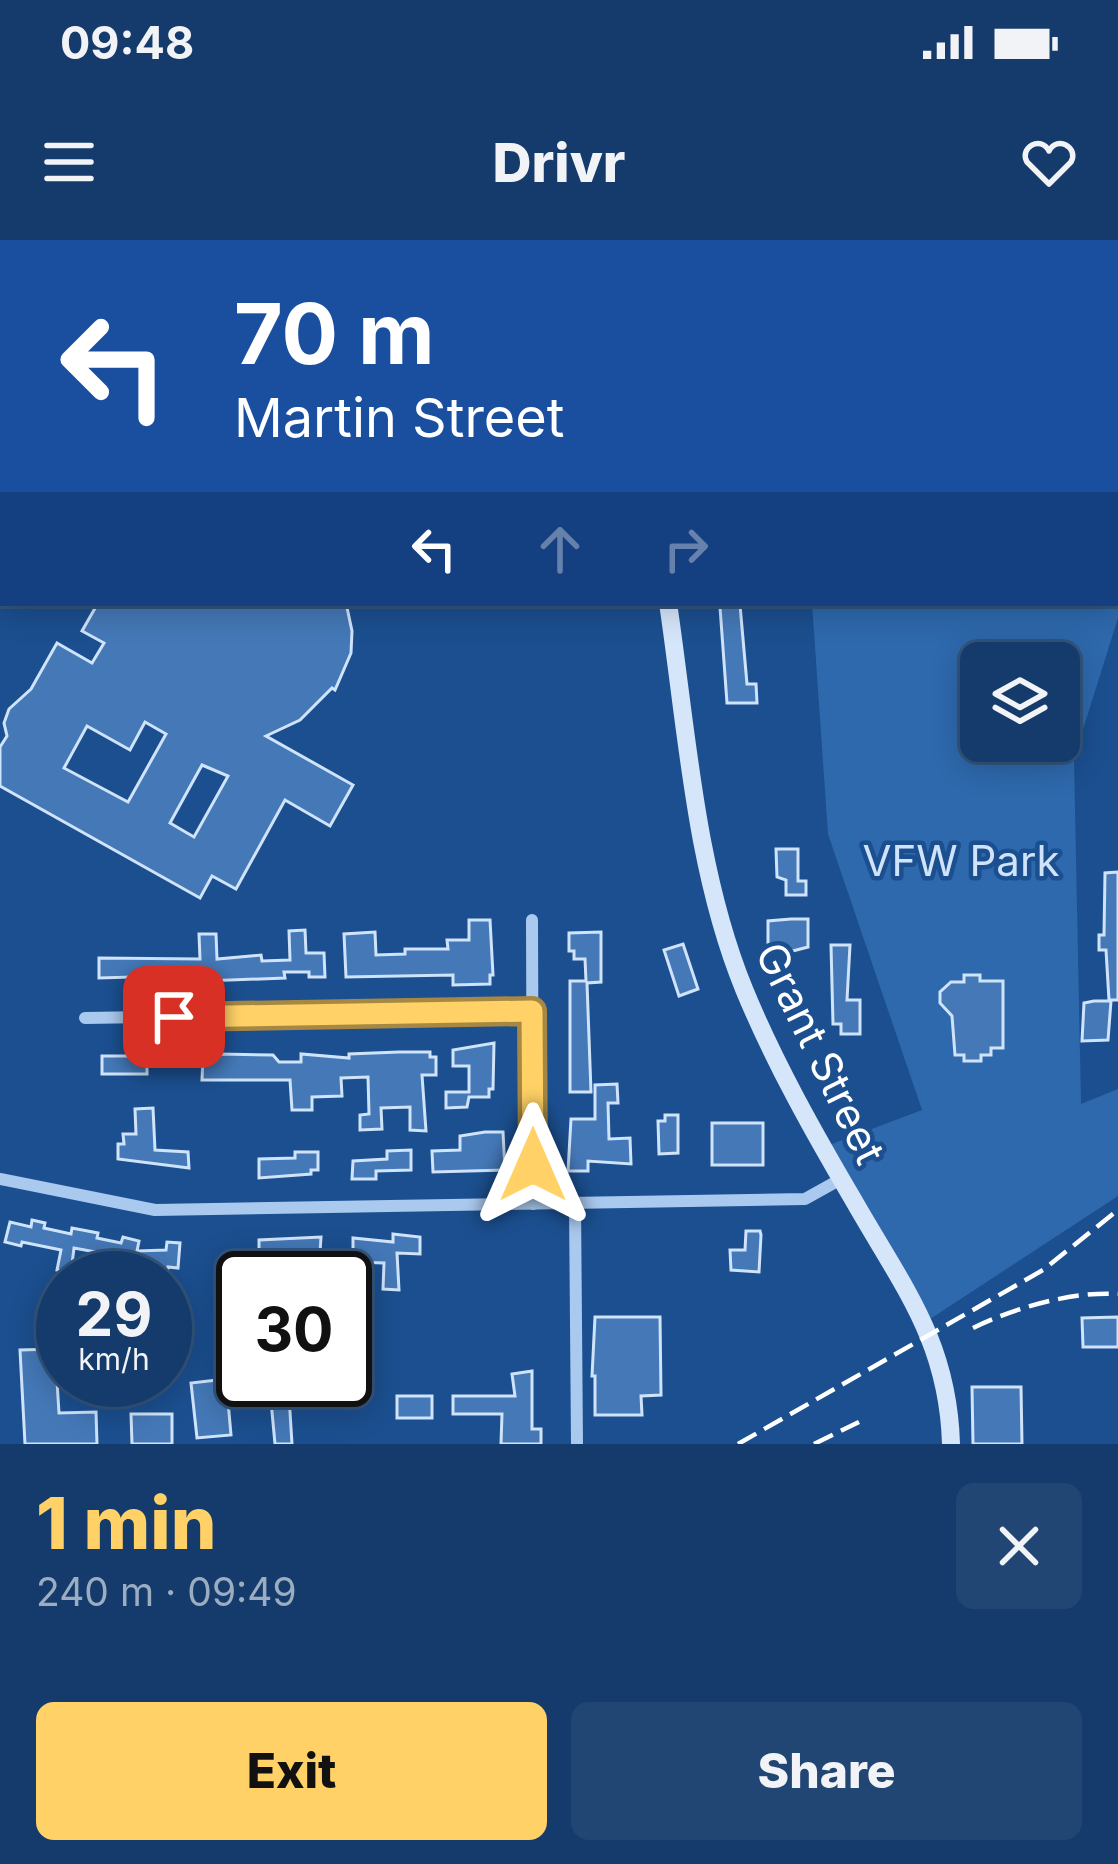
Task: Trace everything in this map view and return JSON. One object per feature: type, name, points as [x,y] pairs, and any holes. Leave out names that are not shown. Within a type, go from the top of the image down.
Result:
[{"type":"street","name":"Grant Street","points":[[668,606],[709,871],[725,934],[762,1032],[932,1336],[948,1399],[951,1444]]},
{"type":"street","points":[[532,920],[533,1204]]},
{"type":"street","points":[[85,1018],[532,1011]]},
{"type":"street","points":[[0,1178],[155,1210],[805,1199],[841,1179]]},
{"type":"street","points":[[574,1203],[577,1444]]},
{"type":"green space","name":"VFW Park","points":[[812,606],[1118,606],[1080,739],[1080,642],[960,642],[960,762],[1074,762],[1081,1104],[1118,1089],[1118,1196],[924,1323],[824,1147],[922,1110],[828,834]]},
{"type":"building","points":[[96,606],[347,606],[351,653],[335,690],[300,720],[266,736],[353,785],[330,826],[285,800],[236,889],[212,876],[200,898],[0,786],[0,747],[7,736],[4,723],[9,709],[31,689],[57,643],[92,663],[104,643],[82,631]],"holes":[[[145,722],[166,734],[128,802],[64,768],[87,726],[130,750]],[[202,765],[228,776],[194,837],[170,823]]]},
{"type":"building","points":[[740,606],[747,684],[756,684],[757,703],[727,703],[720,607]]},
{"type":"building","points":[[776,849],[798,849],[798,881],[806,881],[806,895],[786,895],[786,880],[777,877]]},
{"type":"building","points":[[1118,872],[1118,1000],[1109,1000],[1106,950],[1099,950],[1099,935],[1104,935],[1105,873]]},
{"type":"building","points":[[808,919],[808,947],[785,953],[785,946],[768,946],[768,921]]},
{"type":"building","points":[[469,920],[490,920],[490,984],[453,985],[453,975],[346,977],[344,934],[375,932],[376,955],[405,954],[405,949],[448,949],[447,940],[469,940]]},
{"type":"building","points":[[305,930],[306,953],[324,953],[325,977],[284,972],[285,978],[177,982],[167,981],[167,976],[99,978],[99,958],[200,959],[199,934],[216,934],[217,959],[261,955],[262,961],[290,960],[289,931]]},
{"type":"building","points":[[601,932],[601,982],[587,983],[591,1092],[570,1092],[570,981],[586,981],[585,959],[574,959],[574,951],[569,951],[569,933]]},
{"type":"building","points":[[683,944],[698,989],[679,996],[664,950]]},
{"type":"building","points":[[831,945],[850,945],[847,1000],[860,1000],[860,1034],[841,1034],[841,1024],[833,1024]]},
{"type":"building","points":[[964,975],[1003,981],[1003,1048],[991,1048],[991,1055],[981,1055],[981,1061],[964,1061],[964,1055],[955,1055],[952,1016],[940,1003],[940,992],[951,982],[964,982]]},
{"type":"building","points":[[1111,1001],[1108,1040],[1082,1041],[1084,1003]]},
{"type":"building","points":[[494,1043],[489,1097],[469,1097],[467,1107],[446,1108],[446,1092],[469,1092],[469,1066],[453,1066],[453,1050]]},
{"type":"building","points":[[430,1052],[430,1057],[436,1057],[436,1075],[422,1075],[426,1131],[410,1130],[410,1107],[381,1108],[382,1129],[360,1130],[360,1115],[369,1114],[368,1077],[341,1078],[342,1096],[312,1097],[312,1110],[292,1110],[290,1080],[202,1080],[203,1057],[220,1054],[273,1055],[279,1062],[301,1062],[301,1054],[349,1058],[349,1054]]},
{"type":"building","points":[[102,1056],[147,1056],[147,1074],[102,1074]]},
{"type":"building","points":[[617,1084],[618,1103],[608,1103],[609,1139],[630,1138],[631,1164],[588,1161],[588,1171],[568,1171],[571,1119],[595,1119],[595,1085]]},
{"type":"building","points":[[153,1108],[155,1150],[188,1152],[189,1168],[118,1159],[123,1134],[136,1134],[135,1109]]},
{"type":"building","points":[[665,1115],[678,1115],[678,1153],[659,1154],[658,1121],[665,1121]]},
{"type":"building","points":[[712,1123],[763,1123],[763,1165],[712,1165]]},
{"type":"building","points":[[503,1132],[505,1170],[433,1172],[432,1151],[460,1150],[460,1136]]},
{"type":"building","points":[[411,1150],[411,1170],[376,1171],[376,1179],[352,1179],[353,1161],[387,1159],[387,1151]]},
{"type":"building","points":[[295,1152],[318,1152],[318,1170],[259,1178],[259,1159],[295,1158]]},
{"type":"building","points":[[32,1220],[71,1234],[72,1228],[121,1243],[123,1237],[139,1241],[137,1251],[61,1251],[5,1242],[10,1222],[31,1227]]},
{"type":"building","points":[[746,1231],[760,1231],[759,1272],[731,1270],[730,1250],[745,1250]]},
{"type":"building","points":[[393,1234],[420,1237],[420,1254],[397,1253],[399,1290],[383,1289],[384,1263],[372,1263],[372,1251],[353,1251],[353,1238],[393,1242]]},
{"type":"building","points":[[321,1237],[320,1251],[259,1251],[259,1240]]},
{"type":"building","points":[[167,1242],[180,1243],[179,1251],[137,1251],[166,1250]]},
{"type":"building","points":[[595,1317],[660,1317],[661,1395],[641,1396],[642,1415],[595,1415]]},
{"type":"building","points":[[1118,1317],[1118,1347],[1083,1347],[1082,1318]]},
{"type":"building","points":[[20,1350],[36,1350],[36,1407],[59,1407],[59,1413],[96,1412],[97,1444],[25,1444]]},
{"type":"building","points":[[532,1371],[532,1429],[541,1429],[541,1444],[501,1444],[502,1414],[453,1414],[453,1396],[515,1396],[512,1374]]},
{"type":"building","points":[[216,1380],[216,1407],[228,1407],[231,1435],[197,1438],[192,1383]]},
{"type":"building","points":[[972,1387],[1021,1387],[1022,1444],[973,1444]]},
{"type":"building","points":[[397,1396],[432,1396],[432,1418],[397,1418]]},
{"type":"building","points":[[272,1407],[290,1407],[292,1444],[275,1444]]},
{"type":"building","points":[[131,1414],[172,1414],[172,1444],[132,1444]]},
{"type":"railway","points":[[738,1444],[1043,1270],[1118,1210]]},
{"type":"railway","points":[[973,1328],[1044,1302],[1118,1294]]},
{"type":"railway","points":[[814,1444],[859,1422]]},
{"type":"route","points":[[174,1017],[532,1011],[533,1165]]}]
